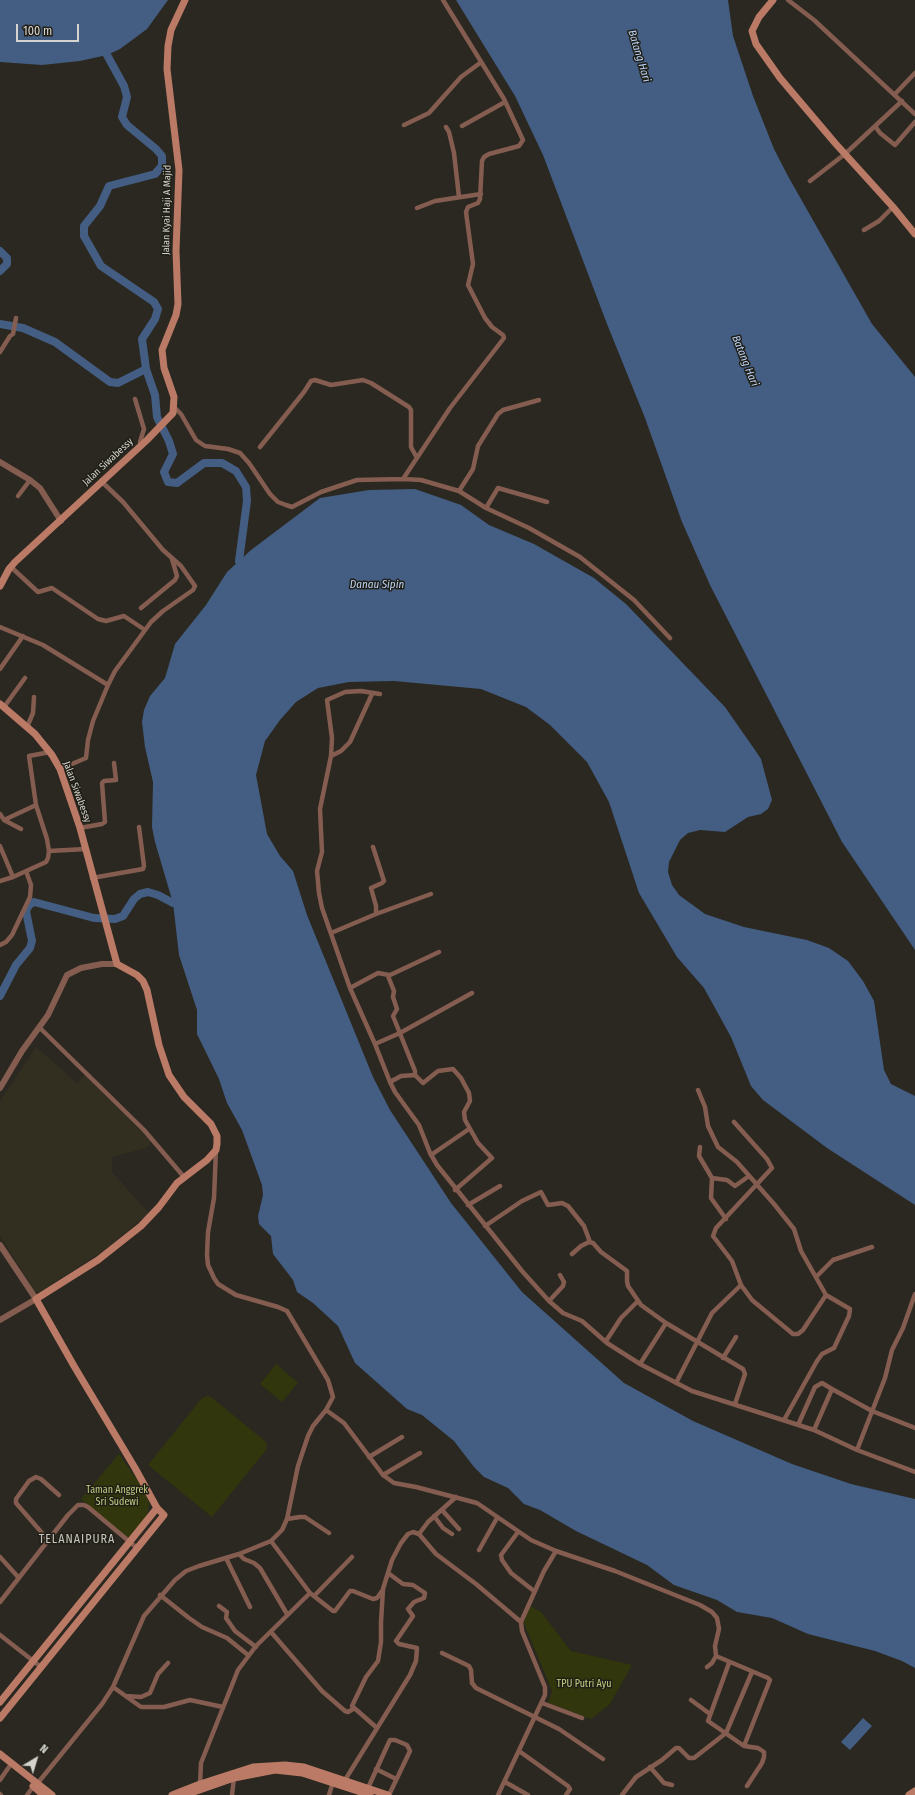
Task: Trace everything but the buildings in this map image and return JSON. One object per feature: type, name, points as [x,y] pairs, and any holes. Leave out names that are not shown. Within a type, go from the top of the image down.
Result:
[{"type":"main road","name":"Jalan Kyai Haji A Majid","points":[[170,418],[174,408],[174,397],[162,358],[162,350],[176,315],[178,304],[176,251],[179,170],[167,69],[168,46],[171,30],[184,0]]},
{"type":"main road","points":[[773,0],[759,17],[752,31],[756,44],[780,78],[915,234]]},
{"type":"main road","name":"Jalan Siwabessy","points":[[0,586],[11,567],[61,521],[101,481],[170,418]]},
{"type":"main road","name":"Jalan Siwabessy","points":[[2,705],[28,727],[50,752],[60,769],[80,828],[92,878],[117,964]]},
{"type":"main road","points":[[0,1718],[164,1515],[157,1508],[36,1299],[70,1278],[125,1239],[149,1218],[177,1182],[195,1170],[216,1150],[217,1136],[211,1124],[184,1097],[169,1075],[159,1045],[147,990],[143,981],[137,975],[117,964]]},
{"type":"main road","points":[[0,1702],[157,1508]]},
{"type":"main road","points":[[0,1754],[35,1785],[43,1795]]},
{"type":"main road","points":[[0,1760],[52,1795]]},
{"type":"main road","points":[[172,1795],[200,1784],[253,1767],[272,1765],[295,1765],[346,1780],[369,1791]]},
{"type":"main road","points":[[187,1795],[234,1778],[261,1772],[289,1770],[389,1795]]},
{"type":"main road","points":[[909,1795],[915,1791]]},
{"type":"street","points":[[404,479],[450,408],[504,338],[503,335],[492,327],[485,318],[468,284],[473,264],[466,212],[470,206],[479,201],[481,194],[482,161],[484,157],[489,154],[519,146],[523,142],[505,102],[443,0]]},
{"type":"street","points":[[788,0],[814,20],[915,114]]},
{"type":"street","points":[[404,125],[429,113],[461,77],[480,63]]},
{"type":"street","points":[[895,94],[915,73]]},
{"type":"street","points":[[810,181],[845,154],[902,101]]},
{"type":"street","points":[[462,126],[505,102]]},
{"type":"street","points":[[875,126],[880,133],[895,145],[915,122]]},
{"type":"street","points":[[446,127],[449,132],[454,153],[459,197]]},
{"type":"street","points":[[417,208],[435,201],[481,194]]},
{"type":"street","points":[[864,230],[879,221],[893,207]]},
{"type":"street","points":[[0,352],[10,336],[13,334],[16,318]]},
{"type":"street","points":[[260,447],[311,381],[315,380],[331,385],[363,380],[371,383],[409,407],[411,410],[411,447],[417,458]]},
{"type":"street","points":[[136,399],[144,429],[140,442],[141,445]]},
{"type":"street","points":[[459,491],[473,469],[478,446],[498,414],[502,410],[539,400]]},
{"type":"street","points":[[174,408],[181,414],[196,440],[205,446],[228,448],[240,453],[249,463],[270,494],[278,502],[292,507],[321,492],[356,480],[404,479],[438,484],[459,491],[486,508],[529,528],[580,557],[634,600],[670,638]]},
{"type":"street","points":[[0,462],[30,480],[40,488],[61,521]]},
{"type":"street","points":[[18,496],[30,480]]},
{"type":"street","points":[[60,769],[86,758],[90,728],[108,685],[128,653],[145,630],[163,611],[194,589],[194,582],[181,566],[172,559],[124,502],[101,481]]},
{"type":"street","points":[[486,508],[498,488],[547,502]]},
{"type":"street","points":[[140,608],[175,580],[177,576],[172,559]]},
{"type":"street","points":[[11,567],[38,592],[52,588],[98,619],[106,621],[124,616],[145,630]]},
{"type":"street","points":[[0,627],[43,645],[108,685]]},
{"type":"street","points":[[0,669],[23,636]]},
{"type":"street","points":[[2,705],[25,678]]},
{"type":"street","points":[[380,694],[372,694],[361,691],[345,692],[327,700],[331,723],[331,756],[320,809],[322,852],[317,871],[322,908],[350,988],[376,1044],[390,1082],[395,1092],[419,1125],[431,1155],[455,1190],[522,1271],[549,1301],[563,1313],[582,1322],[606,1341],[640,1364],[676,1384],[703,1395],[798,1424],[857,1450],[915,1472]]},
{"type":"street","points":[[331,756],[341,751],[350,742],[372,694]]},
{"type":"street","points":[[28,727],[33,713],[34,697]]},
{"type":"street","points":[[0,881],[13,877],[48,860],[49,851],[47,839],[36,805],[29,756],[50,752]]},
{"type":"street","points":[[80,828],[102,824],[105,822],[102,783],[104,781],[116,780],[114,763]]},
{"type":"street","points":[[4,820],[36,805]]},
{"type":"street","points":[[0,814],[4,820],[20,829]]},
{"type":"street","points":[[92,878],[143,869],[144,866],[139,827]]},
{"type":"street","points":[[0,846],[13,877]]},
{"type":"street","points":[[373,847],[384,881],[371,888],[376,906],[376,914]]},
{"type":"street","points":[[49,851],[86,849]]},
{"type":"street","points":[[0,945],[6,942],[12,935],[30,897],[31,885],[26,871]]},
{"type":"street","points":[[331,933],[376,914],[431,894]]},
{"type":"street","points":[[350,988],[378,973],[389,975],[439,952]]},
{"type":"street","points":[[0,1088],[22,1051],[52,1008],[68,974],[81,968],[102,964],[117,964]]},
{"type":"street","points":[[389,975],[388,977],[394,991],[393,997],[397,1009],[393,1016],[415,1071],[414,1075]]},
{"type":"street","points":[[376,1044],[400,1034],[472,993]]},
{"type":"street","points":[[39,1027],[144,1130],[184,1177]]},
{"type":"street","points":[[390,1082],[404,1075],[414,1075],[423,1083],[438,1071],[450,1068],[455,1070],[469,1093],[470,1101],[464,1115],[478,1143],[492,1158],[455,1190]]},
{"type":"street","points":[[698,1090],[704,1107],[708,1126],[716,1144],[732,1157],[794,1229],[801,1250],[826,1294],[849,1308],[850,1314],[834,1348],[822,1354],[817,1361],[784,1420]]},
{"type":"street","points":[[734,1122],[772,1167],[713,1232],[713,1236],[732,1261],[741,1285],[758,1307],[796,1335],[803,1330],[826,1294]]},
{"type":"street","points":[[431,1155],[470,1129]]},
{"type":"street","points":[[700,1147],[700,1156],[712,1178],[711,1198],[726,1219]]},
{"type":"street","points":[[27,1795],[88,1721],[113,1687],[144,1616],[160,1595],[186,1571],[239,1554],[271,1541],[282,1530],[287,1519],[298,1466],[308,1436],[333,1397],[328,1380],[287,1311],[226,1291],[218,1284],[208,1265],[208,1232],[214,1198],[216,1150]]},
{"type":"street","points":[[712,1178],[727,1180],[735,1186],[749,1176]]},
{"type":"street","points":[[468,1205],[500,1186]]},
{"type":"street","points":[[485,1226],[522,1201],[540,1192],[548,1205],[562,1203],[568,1206],[584,1226],[590,1242],[627,1271],[626,1281],[638,1301],[651,1313],[666,1323],[740,1367],[744,1372],[735,1404]]},
{"type":"street","points":[[572,1254],[581,1246],[590,1242]]},
{"type":"street","points":[[0,1245],[36,1299],[0,1320]]},
{"type":"street","points":[[817,1276],[833,1260],[872,1247]]},
{"type":"street","points":[[549,1301],[563,1286],[564,1282],[560,1275]]},
{"type":"street","points":[[676,1384],[712,1313],[741,1285]]},
{"type":"street","points":[[857,1450],[885,1378],[892,1350],[903,1328],[915,1294]]},
{"type":"street","points":[[606,1341],[621,1318],[638,1301]]},
{"type":"street","points":[[640,1364],[666,1323]]},
{"type":"street","points":[[723,1358],[736,1336]]},
{"type":"street","points":[[798,1424],[815,1387],[822,1383],[872,1411],[915,1428]]},
{"type":"street","points":[[814,1430],[832,1389]]},
{"type":"street","points":[[326,1410],[347,1426],[383,1475],[394,1483],[416,1487],[477,1503],[518,1532],[556,1552],[615,1570],[700,1605],[712,1612],[719,1622],[719,1629],[714,1646],[716,1656],[712,1663],[707,1667]]},
{"type":"street","points":[[369,1457],[402,1437]]},
{"type":"street","points":[[383,1475],[420,1453]]},
{"type":"street","points":[[49,1540],[16,1503],[16,1499],[29,1481],[36,1477],[41,1479],[59,1495]]},
{"type":"street","points":[[419,1534],[421,1529],[434,1516],[456,1498]]},
{"type":"street","points":[[0,1602],[76,1506],[82,1505],[93,1511],[137,1548]]},
{"type":"street","points":[[442,1510],[459,1529]]},
{"type":"street","points":[[287,1519],[300,1516],[329,1533]]},
{"type":"street","points":[[434,1516],[443,1528],[452,1534]]},
{"type":"street","points":[[479,1550],[497,1518]]},
{"type":"street","points":[[377,1728],[353,1709],[352,1703],[366,1677],[377,1664],[380,1654],[383,1589],[392,1560],[401,1542],[410,1532],[419,1534],[436,1554],[521,1622]]},
{"type":"street","points":[[518,1532],[501,1555],[502,1560],[511,1573],[534,1591]]},
{"type":"street","points":[[271,1541],[313,1594],[332,1611],[335,1611],[350,1591],[376,1599],[383,1589]]},
{"type":"street","points":[[498,1795],[542,1703],[546,1691],[522,1630],[521,1622],[534,1591],[556,1552]]},
{"type":"street","points":[[239,1554],[244,1559],[254,1563],[260,1568],[287,1614]]},
{"type":"street","points":[[0,1557],[19,1578]]},
{"type":"street","points":[[200,1784],[201,1763],[238,1670],[248,1655],[287,1614],[313,1594],[352,1557]]},
{"type":"street","points":[[226,1558],[250,1607]]},
{"type":"street","points":[[346,1780],[415,1665],[417,1648],[399,1644],[396,1641],[413,1616],[408,1609],[414,1602],[424,1598],[425,1593],[413,1586],[403,1584],[388,1573]]},
{"type":"street","points":[[160,1595],[202,1627],[227,1638],[248,1655]]},
{"type":"street","points":[[219,1606],[226,1612],[226,1618],[235,1631],[256,1647]]},
{"type":"street","points":[[271,1632],[322,1691],[345,1711],[348,1712],[353,1709]]},
{"type":"street","points":[[0,1635],[41,1667]]},
{"type":"street","points":[[442,1653],[469,1666],[471,1670],[472,1683],[476,1688],[536,1716],[559,1729],[603,1759]]},
{"type":"street","points":[[716,1656],[729,1663],[768,1678],[770,1683],[744,1746]]},
{"type":"street","points":[[124,1696],[141,1697],[150,1692],[158,1674],[168,1663]]},
{"type":"street","points":[[729,1663],[710,1714],[709,1722],[744,1746],[762,1750],[764,1757],[762,1763],[747,1786]]},
{"type":"street","points":[[622,1795],[636,1777],[676,1748],[679,1748],[689,1758],[694,1758],[726,1733],[752,1672]]},
{"type":"street","points":[[113,1687],[124,1696],[143,1707],[164,1707],[190,1700],[223,1707]]},
{"type":"street","points":[[691,1700],[710,1714]]},
{"type":"street","points":[[542,1703],[582,1718]]},
{"type":"street","points":[[369,1791],[376,1769],[390,1740],[407,1745],[410,1751],[409,1757],[396,1779],[389,1795]]},
{"type":"street","points":[[519,1751],[568,1786],[570,1789],[566,1795]]},
{"type":"street","points":[[0,1780],[9,1767]]},
{"type":"street","points":[[650,1767],[664,1783],[672,1785]]},
{"type":"street","points":[[376,1769],[396,1779]]},
{"type":"street","points":[[232,1795],[234,1778]]},
{"type":"street","points":[[329,1795],[333,1782]]},
{"type":"street","points":[[505,1782],[528,1795]]},
{"type":"shaded area","points":[[36,1047],[77,1083],[85,1075],[142,1130],[151,1141],[150,1145],[146,1148],[112,1157],[112,1172],[149,1213],[103,1251],[38,1293],[35,1292],[0,1236],[0,1101]]},
{"type":"green space","points":[[276,1364],[298,1383],[282,1402],[260,1384]]},
{"type":"green space","points":[[207,1396],[211,1397],[265,1441],[267,1445],[266,1450],[212,1517],[148,1465],[202,1398]]},
{"type":"green space","name":"Taman Anggrek Sri Sudewi","points":[[119,1454],[146,1493],[149,1503],[145,1519],[128,1538],[81,1499]]},
{"type":"green space","name":"TPU Putri Ayu","points":[[530,1606],[541,1612],[571,1651],[632,1665],[610,1704],[591,1719],[548,1703],[552,1691],[524,1623]]},
{"type":"water","points":[[0,0],[168,0],[147,29],[120,49],[107,55],[80,61],[42,65],[0,62]]},
{"type":"water","name":"Batang Hari","points":[[456,0],[728,0],[733,36],[753,96],[774,149],[872,324],[915,377],[915,950],[842,842],[710,585],[682,522],[645,418],[607,324],[543,155],[515,96]]},
{"type":"water","name":"Danau Sipin","points":[[415,489],[461,505],[489,525],[534,544],[594,578],[626,604],[725,707],[761,759],[772,800],[768,809],[761,814],[748,817],[725,832],[700,830],[688,833],[680,840],[669,862],[668,872],[672,885],[679,895],[705,914],[744,927],[807,940],[829,948],[848,961],[863,981],[874,1001],[884,1070],[891,1084],[915,1096],[915,1205],[827,1148],[763,1100],[751,1086],[731,1037],[704,988],[677,957],[639,893],[609,802],[587,762],[550,725],[526,707],[481,689],[394,681],[349,682],[318,688],[296,702],[280,720],[265,741],[256,775],[267,834],[280,856],[293,871],[307,915],[373,1077],[390,1110],[451,1203],[522,1292],[624,1383],[693,1421],[792,1464],[851,1484],[915,1499],[915,1668],[902,1661],[875,1651],[808,1634],[772,1618],[737,1612],[717,1600],[674,1585],[647,1565],[576,1531],[540,1510],[524,1504],[508,1488],[484,1477],[474,1467],[454,1441],[422,1415],[407,1409],[355,1363],[338,1326],[313,1303],[297,1292],[293,1280],[273,1254],[271,1236],[259,1224],[258,1216],[263,1195],[262,1185],[242,1130],[227,1103],[219,1079],[197,1034],[197,1010],[179,955],[173,903],[152,827],[153,782],[145,747],[142,722],[144,710],[150,696],[165,678],[175,644],[206,605],[227,572],[251,550],[320,498],[369,490]]},
{"type":"water","points":[[863,1718],[872,1726],[850,1750],[841,1742]]},
{"type":"waterway","points":[[107,55],[124,86],[127,97],[122,117],[127,125],[156,149],[162,156],[162,166],[155,174],[109,186],[100,206],[84,226],[84,236],[101,266],[154,302],[158,309],[155,319],[142,339],[146,369],[155,395],[157,417],[169,441],[173,454],[164,472],[168,482],[177,483],[204,463],[222,463],[236,471],[246,487],[247,501],[239,561]]},
{"type":"waterway","points":[[0,251],[7,258],[7,264],[0,271]]},
{"type":"waterway","points":[[0,324],[23,328],[55,342],[110,382],[118,383],[146,369]]},
{"type":"waterway","points":[[0,996],[16,965],[30,948],[32,941],[26,911],[29,905],[34,902],[94,918],[115,919],[123,916],[134,899],[140,894],[148,892],[158,895],[173,903]]},
{"type":"district","name":"TELANAIPURA","points":[[77,1540]]}]
